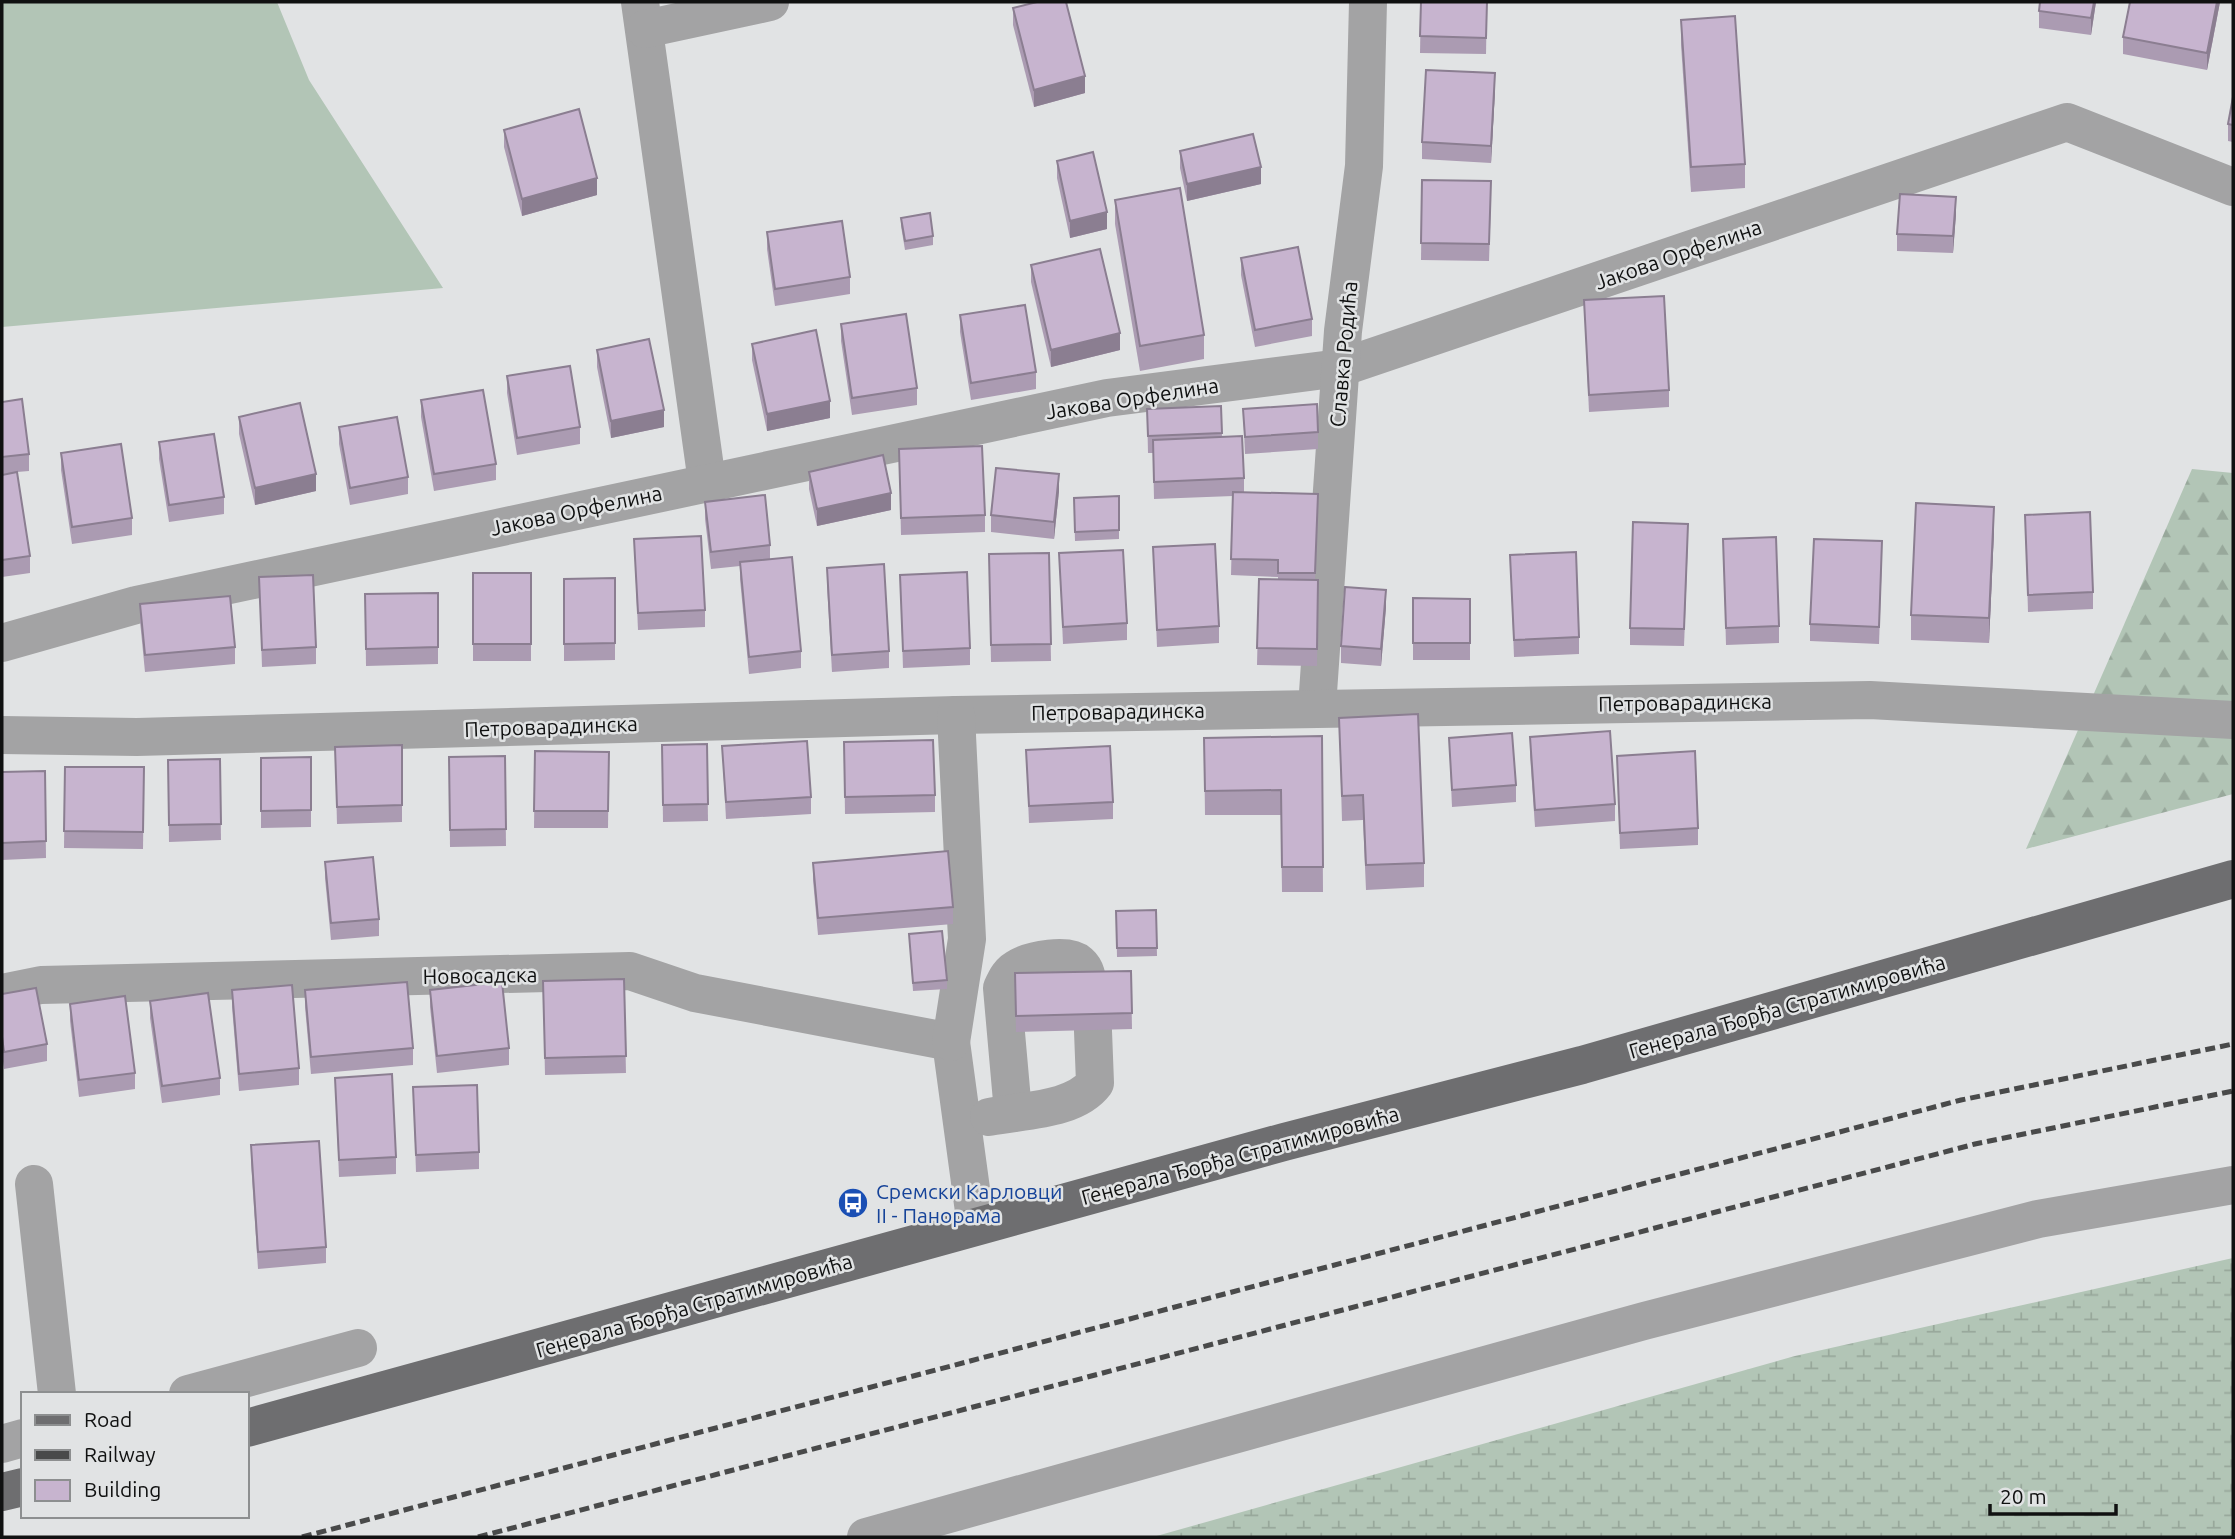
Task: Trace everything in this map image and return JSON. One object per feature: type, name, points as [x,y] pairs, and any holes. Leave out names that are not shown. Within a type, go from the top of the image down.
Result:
[{"type":"main road","name":"Генерала Ђорђа Стратимировића","points":[[248,1428],[1308,1135],[1582,1065],[2233,879]]},
{"type":"main road","points":[[2,1493],[21,1488]]},
{"type":"street","points":[[707,482],[643,15],[770,2]]},
{"type":"street","name":"Славка Родића","points":[[1317,707],[1340,368],[1364,166],[1368,2]]},
{"type":"street","name":"Јакова Орфелина","points":[[2,643],[136,605],[1107,398],[1340,368],[2067,122],[2233,187]]},
{"type":"street","name":"Петроварадинска","points":[[2,735],[137,737],[1317,707],[1870,700],[2233,720]]},
{"type":"street","points":[[956,715],[967,939],[951,1042],[976,1226]]},
{"type":"street","points":[[1013,1112],[1002,988],[1008,975],[1020,966],[1065,958],[1077,961],[1086,971],[1088,989]]},
{"type":"street","name":"Новосадска","points":[[2,993],[41,985],[630,971],[695,993],[951,1042]]},
{"type":"street","points":[[963,1123],[1070,1101],[1087,1094],[1095,1083],[1093,1031]]},
{"type":"street","points":[[34,1184],[57,1392]]},
{"type":"street","points":[[866,1537],[1644,1321],[2038,1219],[2233,1185]]},
{"type":"street","points":[[195,1392],[358,1348]]},
{"type":"street","points":[[2,1444],[21,1439]]},
{"type":"green space","points":[[2,2],[277,2],[309,80],[443,288],[2,327]]},
{"type":"green space","points":[[2192,469],[2233,473],[2233,794],[2026,849]]},
{"type":"green space","points":[[2233,1258],[2233,1537],[1153,1537],[1795,1356]]},
{"type":"building","points":[[1037,2],[1066,2],[1085,76],[1034,90],[1013,8]]},
{"type":"building","points":[[1421,2],[1487,2],[1486,38],[1420,36]]},
{"type":"building","points":[[2040,2],[2094,2],[2091,18],[2039,11]]},
{"type":"building","points":[[2130,2],[2217,2],[2207,53],[2123,37]]},
{"type":"building","points":[[1735,16],[1745,164],[1691,167],[1681,20]]},
{"type":"building","points":[[1426,70],[1495,73],[1491,146],[1422,142]]},
{"type":"building","points":[[2233,97],[2233,125],[2228,124]]},
{"type":"building","points":[[579,109],[597,178],[522,199],[504,130]]},
{"type":"building","points":[[1253,134],[1261,167],[1187,184],[1180,151]]},
{"type":"building","points":[[1093,152],[1107,212],[1070,221],[1057,161]]},
{"type":"building","points":[[1422,180],[1491,181],[1489,244],[1421,243]]},
{"type":"building","points":[[1180,188],[1204,335],[1140,346],[1115,200]]},
{"type":"building","points":[[1900,194],[1956,197],[1953,236],[1897,234]]},
{"type":"building","points":[[930,213],[933,236],[905,241],[901,218]]},
{"type":"building","points":[[842,221],[850,277],[775,289],[767,232]]},
{"type":"building","points":[[1298,247],[1312,319],[1255,330],[1241,258]]},
{"type":"building","points":[[1100,249],[1120,333],[1051,350],[1031,265]]},
{"type":"building","points":[[1664,296],[1669,390],[1589,395],[1584,300]]},
{"type":"building","points":[[1025,305],[1036,372],[971,383],[960,315]]},
{"type":"building","points":[[906,314],[917,388],[852,398],[841,324]]},
{"type":"building","points":[[816,330],[830,401],[767,414],[752,344]]},
{"type":"building","points":[[649,339],[664,410],[611,421],[597,350]]},
{"type":"building","points":[[570,366],[580,427],[517,438],[507,376]]},
{"type":"building","points":[[483,390],[496,464],[434,474],[421,400]]},
{"type":"building","points":[[22,399],[29,454],[2,457],[2,402]]},
{"type":"building","points":[[300,403],[316,474],[255,488],[239,417]]},
{"type":"building","points":[[1317,404],[1318,432],[1245,437],[1243,409]]},
{"type":"building","points":[[1221,406],[1222,433],[1148,436],[1147,409]]},
{"type":"building","points":[[397,417],[408,477],[350,488],[339,427]]},
{"type":"building","points":[[214,434],[224,497],[169,505],[159,442]]},
{"type":"building","points":[[1242,436],[1244,478],[1154,482],[1153,440]]},
{"type":"building","points":[[121,444],[132,518],[72,527],[61,453]]},
{"type":"building","points":[[982,446],[985,515],[901,518],[899,449]]},
{"type":"building","points":[[883,455],[891,493],[817,509],[809,472]]},
{"type":"building","points":[[996,468],[1059,474],[1054,522],[991,515]]},
{"type":"building","points":[[17,472],[30,556],[2,560],[2,475]]},
{"type":"building","points":[[1233,492],[1318,494],[1315,573],[1278,573],[1278,560],[1231,559]]},
{"type":"building","points":[[765,495],[770,545],[711,552],[705,502]]},
{"type":"building","points":[[1119,496],[1119,530],[1075,532],[1074,498]]},
{"type":"building","points":[[1916,503],[1994,507],[1989,618],[1911,615]]},
{"type":"building","points":[[2090,512],[2093,592],[2028,595],[2025,515]]},
{"type":"building","points":[[1633,522],[1688,524],[1684,629],[1630,628]]},
{"type":"building","points":[[701,536],[705,610],[638,613],[634,539]]},
{"type":"building","points":[[1776,537],[1779,626],[1726,628],[1723,539]]},
{"type":"building","points":[[1814,539],[1882,541],[1879,627],[1810,624]]},
{"type":"building","points":[[1215,544],[1219,626],[1157,630],[1153,547]]},
{"type":"building","points":[[1123,550],[1127,623],[1063,627],[1059,553]]},
{"type":"building","points":[[1576,552],[1579,637],[1514,640],[1510,555]]},
{"type":"building","points":[[1049,553],[1051,644],[991,645],[989,554]]},
{"type":"building","points":[[792,557],[801,651],[749,657],[740,562]]},
{"type":"building","points":[[884,564],[889,651],[832,655],[827,568]]},
{"type":"building","points":[[967,572],[970,648],[903,651],[900,575]]},
{"type":"building","points":[[473,573],[531,573],[531,644],[473,644]]},
{"type":"building","points":[[313,575],[316,647],[262,650],[259,577]]},
{"type":"building","points":[[615,578],[615,643],[564,644],[564,579]]},
{"type":"building","points":[[1259,579],[1318,580],[1317,649],[1257,648]]},
{"type":"building","points":[[1345,587],[1386,590],[1381,649],[1341,646]]},
{"type":"building","points":[[438,593],[438,647],[366,649],[365,594]]},
{"type":"building","points":[[230,596],[235,647],[145,655],[140,604]]},
{"type":"building","points":[[1413,598],[1470,599],[1470,643],[1413,643]]},
{"type":"building","points":[[1418,714],[1424,863],[1366,865],[1363,795],[1342,796],[1339,718]]},
{"type":"building","points":[[1610,731],[1615,804],[1535,810],[1530,737]]},
{"type":"building","points":[[1512,733],[1516,785],[1452,790],[1449,738]]},
{"type":"building","points":[[1322,736],[1323,867],[1282,867],[1281,790],[1205,791],[1204,738]]},
{"type":"building","points":[[933,740],[935,795],[845,797],[844,742]]},
{"type":"building","points":[[807,741],[811,797],[726,802],[722,746]]},
{"type":"building","points":[[707,744],[708,804],[663,805],[662,745]]},
{"type":"building","points":[[402,745],[402,805],[337,807],[335,747]]},
{"type":"building","points":[[1110,746],[1113,802],[1029,806],[1026,750]]},
{"type":"building","points":[[535,751],[609,752],[608,811],[534,811]]},
{"type":"building","points":[[1695,751],[1698,828],[1620,833],[1617,756]]},
{"type":"building","points":[[505,756],[506,829],[450,830],[449,757]]},
{"type":"building","points":[[311,757],[311,810],[261,811],[261,758]]},
{"type":"building","points":[[220,759],[221,824],[169,825],[168,760]]},
{"type":"building","points":[[65,767],[144,767],[143,832],[64,831]]},
{"type":"building","points":[[45,771],[46,841],[2,843],[2,772]]},
{"type":"building","points":[[948,851],[953,907],[818,918],[813,863]]},
{"type":"building","points":[[373,857],[379,919],[331,923],[325,862]]},
{"type":"building","points":[[1156,910],[1157,948],[1117,948],[1116,911]]},
{"type":"building","points":[[942,931],[947,980],[913,983],[909,934]]},
{"type":"building","points":[[1131,971],[1132,1013],[1016,1016],[1015,973]]},
{"type":"building","points":[[624,979],[626,1056],[545,1058],[543,981]]},
{"type":"building","points":[[407,982],[413,1048],[311,1057],[305,990]]},
{"type":"building","points":[[502,982],[509,1048],[437,1056],[430,990]]},
{"type":"building","points":[[292,985],[299,1068],[239,1074],[232,990]]},
{"type":"building","points":[[36,988],[47,1044],[4,1052],[2,994]]},
{"type":"building","points":[[208,993],[220,1078],[162,1086],[150,1001]]},
{"type":"building","points":[[125,996],[135,1073],[79,1080],[70,1004]]},
{"type":"building","points":[[392,1074],[396,1157],[339,1160],[335,1078]]},
{"type":"building","points":[[477,1085],[479,1152],[416,1155],[413,1087]]},
{"type":"building","points":[[319,1141],[326,1247],[258,1252],[251,1145]]},
{"type":"railway","points":[[302,1537],[1961,1100],[2233,1044]]},
{"type":"railway","points":[[478,1537],[1975,1144],[2233,1091]]},
{"type":"place","name":"Сремски Карловци II - Панорама","points":[[853,1203]]}]
